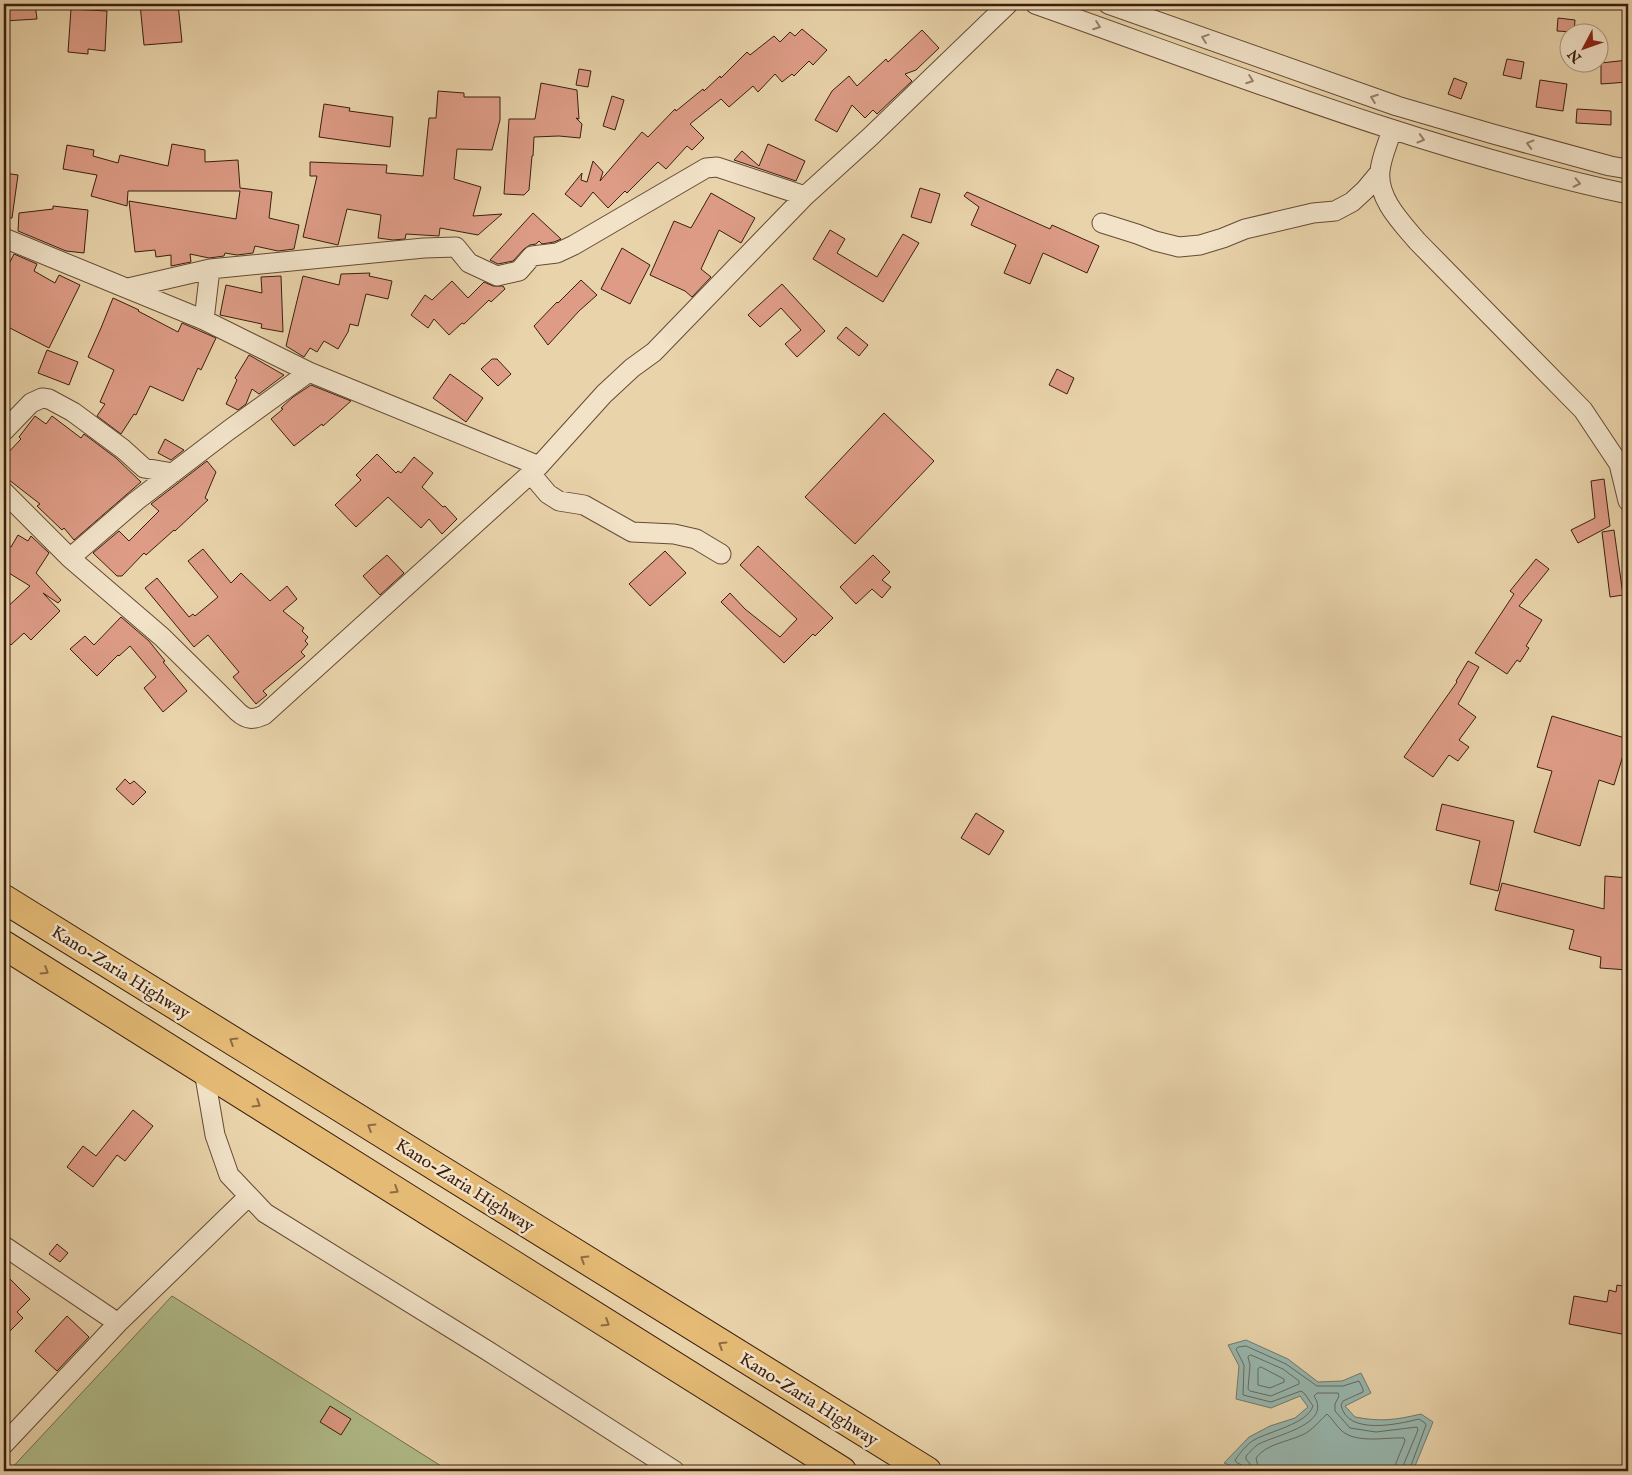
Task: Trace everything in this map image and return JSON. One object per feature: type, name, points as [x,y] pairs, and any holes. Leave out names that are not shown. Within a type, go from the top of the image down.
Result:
[{"type":"highway","name":"Kano-Zaria Highway","points":[[4,899],[927,1471]]},
{"type":"highway","points":[[4,946],[842,1471]]},
{"type":"street","points":[[4,492],[70,558],[162,637],[244,717],[250,719],[264,715],[535,470],[604,394],[632,368],[654,352],[805,196],[870,137],[1008,4]]},
{"type":"street","points":[[1035,4],[1392,130],[1563,180],[1628,194]]},
{"type":"street","points":[[1108,4],[1405,109],[1628,169]]},
{"type":"street","points":[[1307,100],[1317,78]]},
{"type":"street","points":[[1102,223],[1155,242],[1179,247],[1200,245],[1246,229],[1313,213],[1335,211],[1352,202],[1380,172],[1392,130]]},
{"type":"street","points":[[128,288],[210,269],[424,248],[456,247],[469,263],[497,276],[519,271],[532,256],[557,253],[574,245],[706,168],[717,167],[805,196]]},
{"type":"street","points":[[1380,172],[1384,195],[1402,223],[1417,241],[1583,410],[1619,464],[1628,500]]},
{"type":"street","points":[[4,238],[204,320],[309,372],[535,470],[548,494],[559,502],[584,505],[632,532],[674,534],[696,539],[721,554]]},
{"type":"street","points":[[204,320],[210,269]]},
{"type":"street","points":[[70,558],[136,501],[309,372]]},
{"type":"street","points":[[4,430],[31,403],[42,398],[49,399],[73,412],[123,449],[144,468],[173,473]]},
{"type":"street","points":[[204,1071],[215,1135],[229,1175],[265,1213],[488,1351],[675,1471]]},
{"type":"street","points":[[4,1444],[118,1323],[249,1196]]},
{"type":"street","points":[[4,1246],[118,1323]]},
{"type":"green space","points":[[172,1296],[449,1471],[9,1471]]},
{"type":"water","points":[[1246,1340],[1288,1359],[1318,1382],[1342,1381],[1361,1373],[1371,1393],[1345,1406],[1355,1417],[1388,1420],[1421,1414],[1433,1422],[1413,1471],[1246,1471],[1224,1463],[1249,1437],[1270,1426],[1295,1418],[1308,1407],[1300,1396],[1271,1408],[1236,1399],[1239,1366],[1228,1345]]},
{"type":"building","points":[[4,4],[35,4],[37,19],[4,21]]},
{"type":"building","points":[[140,4],[178,4],[182,42],[144,45]]},
{"type":"building","points":[[71,9],[107,11],[105,51],[88,49],[88,54],[68,52]]},
{"type":"building","points":[[1558,18],[1575,20],[1575,22],[1560,22],[1560,31],[1557,31]]},
{"type":"building","points":[[802,29],[827,50],[813,65],[809,61],[794,76],[792,74],[782,82],[775,74],[758,92],[753,86],[729,107],[721,99],[690,124],[704,138],[692,150],[687,146],[666,169],[658,162],[627,193],[625,191],[608,208],[593,192],[581,207],[565,194],[582,173],[581,180],[587,182],[593,161],[603,172],[600,181],[642,132],[648,137],[675,109],[676,111],[703,89],[704,91],[720,76],[721,78],[747,52],[750,55],[774,36],[780,42],[790,32],[795,36]]},
{"type":"building","points":[[922,30],[939,48],[916,70],[905,74],[912,81],[877,114],[873,110],[865,118],[852,105],[837,132],[815,120],[832,91],[849,76],[857,86],[886,59],[888,62]]},
{"type":"building","points":[[1507,59],[1524,62],[1521,79],[1503,75]]},
{"type":"building","points":[[1628,60],[1628,82],[1601,84],[1601,72],[1610,72],[1610,62]]},
{"type":"building","points":[[579,69],[591,71],[588,87],[576,85]]},
{"type":"building","points":[[1454,78],[1467,83],[1461,99],[1448,94]]},
{"type":"building","points":[[1540,80],[1567,84],[1563,111],[1536,107]]},
{"type":"building","points":[[541,83],[577,90],[579,119],[576,118],[582,124],[580,138],[559,136],[534,137],[529,190],[524,195],[504,194],[509,119],[535,119]]},
{"type":"building","points":[[438,91],[464,93],[464,97],[500,97],[500,120],[492,150],[457,149],[454,179],[481,187],[473,216],[502,214],[478,235],[440,228],[439,236],[406,234],[405,239],[393,240],[378,238],[381,215],[347,209],[338,245],[303,237],[317,176],[310,176],[310,162],[387,165],[386,173],[423,176],[429,118],[436,118]]},
{"type":"building","points":[[612,96],[624,100],[615,130],[603,126]]},
{"type":"building","points":[[324,104],[350,108],[349,111],[393,117],[390,147],[319,137]]},
{"type":"building","points":[[1577,109],[1611,111],[1611,125],[1576,123]]},
{"type":"building","points":[[172,144],[205,150],[205,162],[238,160],[240,188],[272,192],[269,218],[299,225],[294,249],[278,251],[255,246],[253,253],[237,255],[225,253],[224,256],[209,258],[190,254],[191,262],[171,266],[171,255],[156,257],[155,250],[135,252],[129,201],[236,219],[240,191],[128,191],[127,206],[91,196],[97,175],[63,169],[67,145],[94,150],[93,156],[118,163],[120,155],[168,166]]},
{"type":"building","points":[[768,144],[805,161],[796,181],[734,160],[742,151],[759,166]]},
{"type":"building","points":[[4,173],[18,175],[12,218],[4,218]]},
{"type":"building","points":[[920,188],[940,194],[931,223],[911,217]]},
{"type":"building","points":[[967,192],[1050,229],[1052,225],[1099,246],[1087,273],[1043,253],[1030,284],[1004,273],[1016,245],[971,225],[979,207],[964,196]]},
{"type":"building","points":[[711,193],[755,218],[741,243],[719,230],[701,269],[711,277],[692,297],[685,291],[650,275],[674,221],[691,228]]},
{"type":"building","points":[[53,206],[88,210],[84,253],[66,251],[18,231],[19,213],[53,209]]},
{"type":"building","points":[[533,213],[561,239],[542,244],[539,241],[536,244],[530,245],[513,261],[498,264],[490,260]]},
{"type":"building","points":[[830,230],[845,239],[837,253],[877,277],[903,234],[919,243],[883,302],[813,259]]},
{"type":"building","points":[[622,248],[650,265],[630,304],[601,289]]},
{"type":"building","points":[[14,254],[37,264],[34,271],[55,283],[59,275],[80,285],[49,348],[4,325],[4,274]]},
{"type":"building","points":[[370,273],[369,276],[392,281],[388,299],[366,294],[358,326],[350,324],[348,332],[338,349],[324,341],[317,352],[310,348],[304,357],[286,346],[303,276],[339,285],[341,274]]},
{"type":"building","points":[[281,276],[283,332],[261,328],[262,324],[220,315],[226,285],[262,293],[261,277]]},
{"type":"building","points":[[581,280],[597,295],[579,311],[548,345],[534,326]]},
{"type":"building","points":[[452,281],[468,298],[484,282],[493,286],[503,286],[505,289],[491,302],[489,300],[464,324],[462,323],[449,335],[434,319],[428,328],[411,315],[425,295],[432,300]]},
{"type":"building","points":[[782,284],[825,331],[797,357],[785,344],[801,330],[781,308],[760,327],[748,315]]},
{"type":"building","points":[[113,298],[178,332],[182,323],[216,338],[201,370],[198,368],[183,401],[150,386],[136,415],[134,414],[121,434],[97,416],[105,404],[100,402],[114,370],[88,357]]},
{"type":"building","points":[[846,327],[868,345],[859,356],[837,338]]},
{"type":"building","points":[[47,350],[78,362],[69,385],[38,373]]},
{"type":"building","points":[[249,355],[284,375],[259,394],[252,389],[246,404],[238,410],[226,404],[237,380],[235,378]]},
{"type":"building","points":[[492,359],[497,359],[511,374],[498,386],[481,369]]},
{"type":"building","points":[[1057,369],[1074,378],[1067,394],[1049,385]]},
{"type":"building","points":[[450,374],[483,398],[466,422],[433,398]]},
{"type":"building","points":[[311,385],[351,401],[323,426],[322,424],[294,446],[271,419],[293,397]]},
{"type":"building","points":[[884,413],[934,461],[855,544],[805,497]]},
{"type":"building","points":[[35,416],[46,424],[52,416],[81,438],[84,434],[116,458],[141,482],[74,540],[64,528],[62,530],[37,506],[40,504],[4,476],[4,457],[21,439],[19,437]]},
{"type":"building","points":[[165,439],[184,450],[171,460],[158,453]]},
{"type":"building","points":[[377,454],[396,473],[398,471],[401,473],[414,457],[433,473],[422,487],[457,519],[442,534],[429,519],[421,528],[388,497],[356,527],[335,505],[361,480],[356,475]]},
{"type":"building","points":[[207,461],[216,472],[205,498],[208,500],[175,531],[146,555],[144,553],[122,576],[117,576],[93,553],[119,531],[129,541],[159,511],[151,504]]},
{"type":"building","points":[[1604,479],[1610,526],[1578,543],[1571,530],[1595,518],[1591,481]]},
{"type":"building","points":[[1614,530],[1623,595],[1610,597],[1602,532]]},
{"type":"building","points":[[18,535],[28,541],[31,536],[49,553],[36,573],[61,600],[58,603],[43,593],[60,611],[31,640],[24,633],[11,645],[4,638],[4,610],[30,586],[4,570],[4,542],[11,547]]},
{"type":"building","points":[[758,546],[833,618],[815,636],[813,634],[784,663],[721,602],[730,593],[745,609],[780,637],[797,619],[740,565]]},
{"type":"building","points":[[203,549],[231,583],[241,573],[270,601],[287,586],[297,599],[283,611],[304,628],[302,631],[308,637],[305,641],[308,644],[301,652],[305,656],[263,691],[267,695],[256,704],[233,677],[239,672],[208,635],[194,647],[145,588],[157,578],[189,617],[193,614],[195,616],[218,597],[188,561]]},
{"type":"building","points":[[665,551],[686,573],[650,606],[629,584]]},
{"type":"building","points":[[387,555],[404,573],[380,595],[363,576]]},
{"type":"building","points":[[873,555],[890,572],[882,580],[891,587],[882,598],[872,589],[856,604],[840,587]]},
{"type":"building","points":[[1536,559],[1549,569],[1519,606],[1542,620],[1526,646],[1529,648],[1520,662],[1517,660],[1507,674],[1475,653],[1514,594],[1510,591]]},
{"type":"building","points":[[121,617],[149,641],[165,661],[163,662],[187,691],[163,712],[144,688],[156,677],[130,646],[97,676],[70,649],[85,636],[94,645]]},
{"type":"building","points":[[1468,661],[1479,667],[1458,704],[1476,717],[1459,740],[1469,747],[1458,761],[1449,755],[1433,777],[1404,757],[1457,682]]},
{"type":"building","points":[[1552,716],[1628,739],[1614,785],[1599,780],[1580,846],[1534,832],[1552,771],[1537,767]]},
{"type":"building","points":[[125,779],[130,784],[134,781],[146,792],[133,805],[116,789]]},
{"type":"building","points":[[1442,804],[1514,821],[1498,891],[1470,884],[1480,841],[1436,830]]},
{"type":"building","points":[[976,813],[1004,831],[989,855],[961,838]]},
{"type":"building","points":[[1605,876],[1628,878],[1628,970],[1600,968],[1601,957],[1569,949],[1574,930],[1495,910],[1502,883],[1604,909]]},
{"type":"building","points":[[133,1110],[153,1126],[125,1161],[117,1155],[93,1187],[67,1167],[83,1146],[96,1156]]},
{"type":"building","points":[[57,1244],[68,1253],[60,1262],[49,1254]]},
{"type":"building","points":[[4,1273],[30,1299],[17,1312],[23,1318],[4,1337]]},
{"type":"building","points":[[1617,1285],[1628,1287],[1627,1335],[1569,1324],[1574,1296],[1607,1302],[1609,1290],[1616,1292]]},
{"type":"building","points":[[67,1316],[89,1337],[57,1371],[35,1351]]},
{"type":"building","points":[[330,1406],[351,1419],[341,1435],[320,1422]]}]
